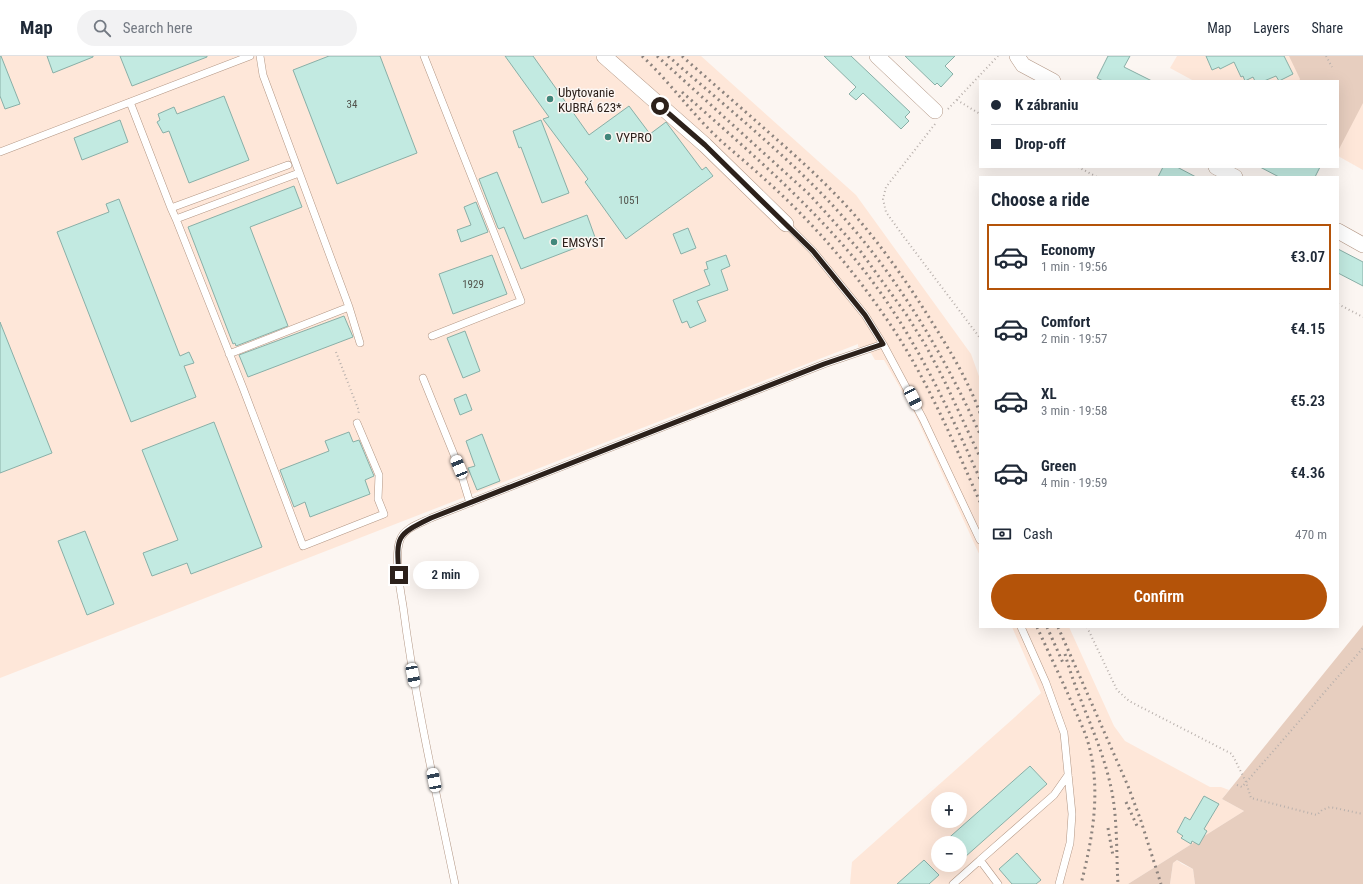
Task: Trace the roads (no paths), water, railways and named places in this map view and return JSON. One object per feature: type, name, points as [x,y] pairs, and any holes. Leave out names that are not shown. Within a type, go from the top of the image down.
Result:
[{"type":"street","points":[[604,56],[705,145],[786,224]]},
{"type":"street","points":[[877,56],[939,115]]},
{"type":"street","points":[[1017,56],[1023,65],[1052,80]]},
{"type":"street","points":[[1218,168],[1233,176]]},
{"type":"street","points":[[1339,232],[1363,244]]},
{"type":"lane","points":[[0,152],[250,56]]},
{"type":"lane","points":[[260,56],[262,75],[349,307],[360,343]]},
{"type":"lane","points":[[424,56],[521,301],[432,336]]},
{"type":"lane","points":[[130,102],[229,354],[302,546],[384,514],[378,499],[380,475],[357,423]]},
{"type":"lane","points":[[171,208],[288,165]]},
{"type":"lane","points":[[176,219],[299,173]]},
{"type":"lane","points":[[786,224],[813,251],[865,315],[883,344],[920,413],[979,538]]},
{"type":"lane","points":[[229,354],[349,307]]},
{"type":"lane","points":[[455,884],[410,660],[397,552],[400,539],[404,533],[410,528],[431,518],[470,504],[535,474],[824,364],[883,344]]},
{"type":"lane","points":[[423,378],[459,467],[470,504]]},
{"type":"lane","points":[[1021,628],[1046,682],[1064,733],[1072,814],[1070,843],[1059,884]]},
{"type":"lane","points":[[953,884],[1054,795],[1068,775]]},
{"type":"lane","points":[[980,860],[998,884]]},
{"type":"railway","points":[[642,56],[720,140],[764,178],[803,216],[834,250],[863,286],[890,324],[928,388],[979,500]]},
{"type":"railway","points":[[657,56],[810,195],[861,252],[906,314],[926,346],[944,380],[979,455]]},
{"type":"railway","points":[[668,56],[761,137],[815,187],[841,214],[865,243],[887,272],[928,334],[964,400],[979,432]]},
{"type":"railway","points":[[682,56],[810,170],[842,201],[863,225],[903,278],[937,330],[964,377],[979,411]]},
{"type":"railway","points":[[682,92],[793,193],[854,258],[874,283],[909,336],[939,392],[979,477]]},
{"type":"railway","points":[[1037,628],[1083,728],[1092,757],[1095,794],[1094,812],[1089,848],[1081,884]]},
{"type":"railway","points":[[1047,628],[1063,663]]},
{"type":"railway","points":[[1058,628],[1128,786],[1161,884]]},
{"type":"railway","points":[[1065,654],[1106,767],[1113,795],[1116,821],[1118,884]]},
{"type":"railway","points":[[1126,802],[1138,828]]},
{"type":"railway","points":[[1108,828],[1113,856]]},
{"type":"place","name":"Ubytovanie KUBRÁ 623*","points":[[550,99]]},
{"type":"place","name":"VYPRO","points":[[608,137]]},
{"type":"place","name":"EMSYST","points":[[554,242]]}]
